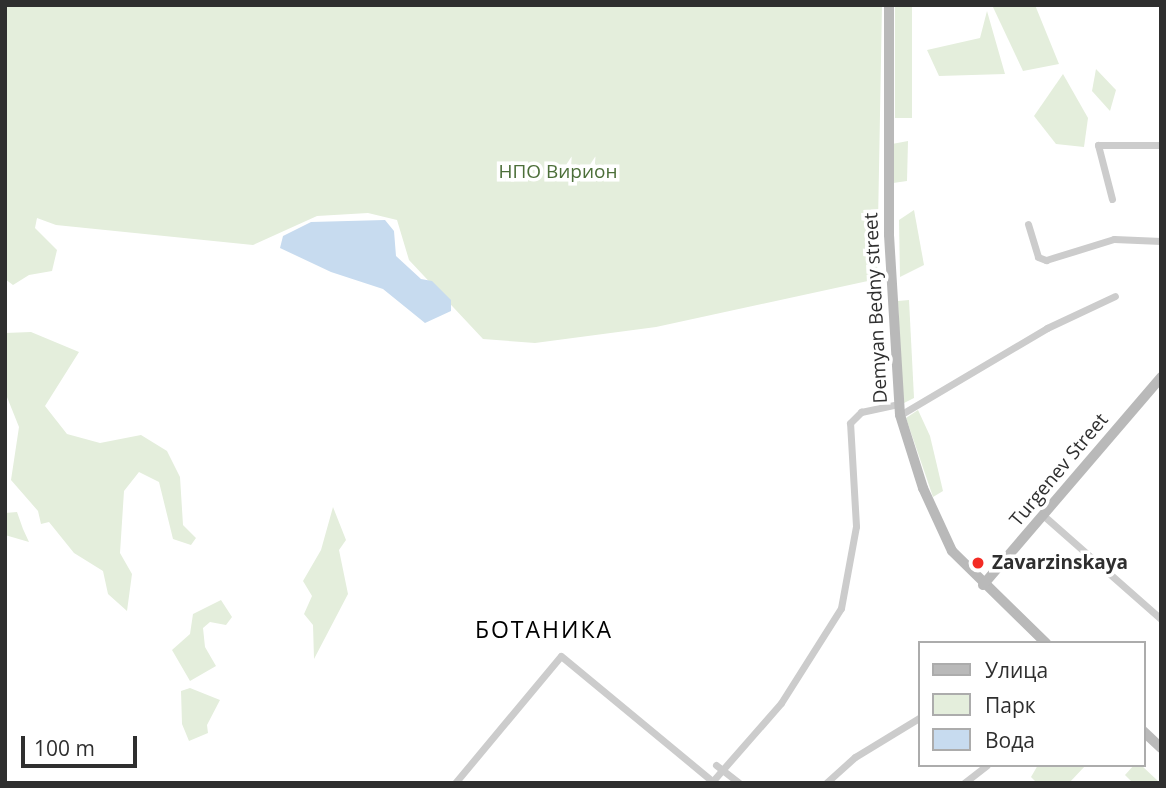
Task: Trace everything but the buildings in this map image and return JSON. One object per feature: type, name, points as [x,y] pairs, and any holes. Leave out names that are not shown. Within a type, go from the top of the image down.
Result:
[{"type":"street","name":"Demyan Bedny street","points":[[889,5],[888,235],[899,410],[936,522],[951,551],[1041,641]]},
{"type":"street","points":[[1112,198],[1098,145],[1161,145]]},
{"type":"street","points":[[1028,224],[1038,257],[1046,260],[1114,239],[1161,241]]},
{"type":"street","points":[[455,783],[561,656],[711,782],[719,767],[781,703],[841,608],[856,526],[850,423],[861,412],[899,410],[1047,328],[1115,296]]},
{"type":"street","name":"Turgenev Street","points":[[983,585],[1161,377]]},
{"type":"street","points":[[1044,516],[1161,619]]},
{"type":"street","points":[[826,783],[841,767],[918,719]]},
{"type":"street","points":[[1145,733],[1161,748]]},
{"type":"street","points":[[719,767],[739,783]]},
{"type":"street","points":[[964,783],[984,767]]},
{"type":"green space","name":"НПО Вирион","points":[[5,5],[882,5],[877,279],[656,327],[535,343],[483,339],[409,260],[397,220],[368,213],[317,216],[253,245],[56,225],[37,218],[35,228],[57,250],[52,271],[29,275],[13,285],[5,279]]},
{"type":"green space","points":[[895,5],[912,5],[912,118],[895,118]]},
{"type":"green space","points":[[992,5],[1035,5],[1059,64],[1023,71]]},
{"type":"green space","points":[[987,11],[1005,74],[939,76],[927,50],[980,38]]},
{"type":"green space","points":[[1096,69],[1116,90],[1110,111],[1092,91]]},
{"type":"green space","points":[[1063,74],[1088,118],[1084,147],[1056,144],[1034,116]]},
{"type":"green space","points":[[908,141],[907,181],[893,183],[892,144]]},
{"type":"green space","points":[[914,210],[924,265],[900,277],[899,220]]},
{"type":"green space","points":[[909,300],[914,398],[902,404],[898,301]]},
{"type":"green space","points":[[31,332],[79,352],[45,406],[67,434],[100,443],[141,435],[167,451],[180,477],[183,525],[196,538],[191,545],[173,539],[159,482],[139,472],[124,491],[120,553],[132,574],[127,611],[108,594],[103,571],[74,553],[49,522],[41,524],[38,511],[11,480],[19,427],[5,392],[5,333]]},
{"type":"green space","points":[[918,410],[930,436],[943,491],[933,497],[906,418]]},
{"type":"green space","points":[[333,507],[346,540],[339,550],[348,594],[314,659],[313,625],[304,614],[312,596],[303,581],[321,550]]},
{"type":"green space","points":[[17,512],[29,542],[5,535],[5,513]]},
{"type":"green space","points":[[221,600],[232,617],[226,625],[210,622],[203,628],[205,647],[216,666],[190,681],[172,650],[190,634],[193,614]]},
{"type":"green space","points":[[190,688],[220,700],[207,725],[208,733],[189,741],[182,724],[181,691]]},
{"type":"green space","points":[[1037,767],[1084,767],[1069,783],[1037,783],[1031,777]]},
{"type":"green space","points":[[1132,767],[1143,767],[1158,781],[1133,783],[1125,775]]},
{"type":"water","points":[[385,220],[394,231],[396,256],[421,279],[432,281],[451,300],[451,311],[425,323],[383,289],[331,272],[280,248],[283,236],[311,222]]},
{"type":"place","name":"Zavarzinskaya","points":[[978,563]]},
{"type":"district","name":"БОТАНИКА","points":[[544,629]]}]
